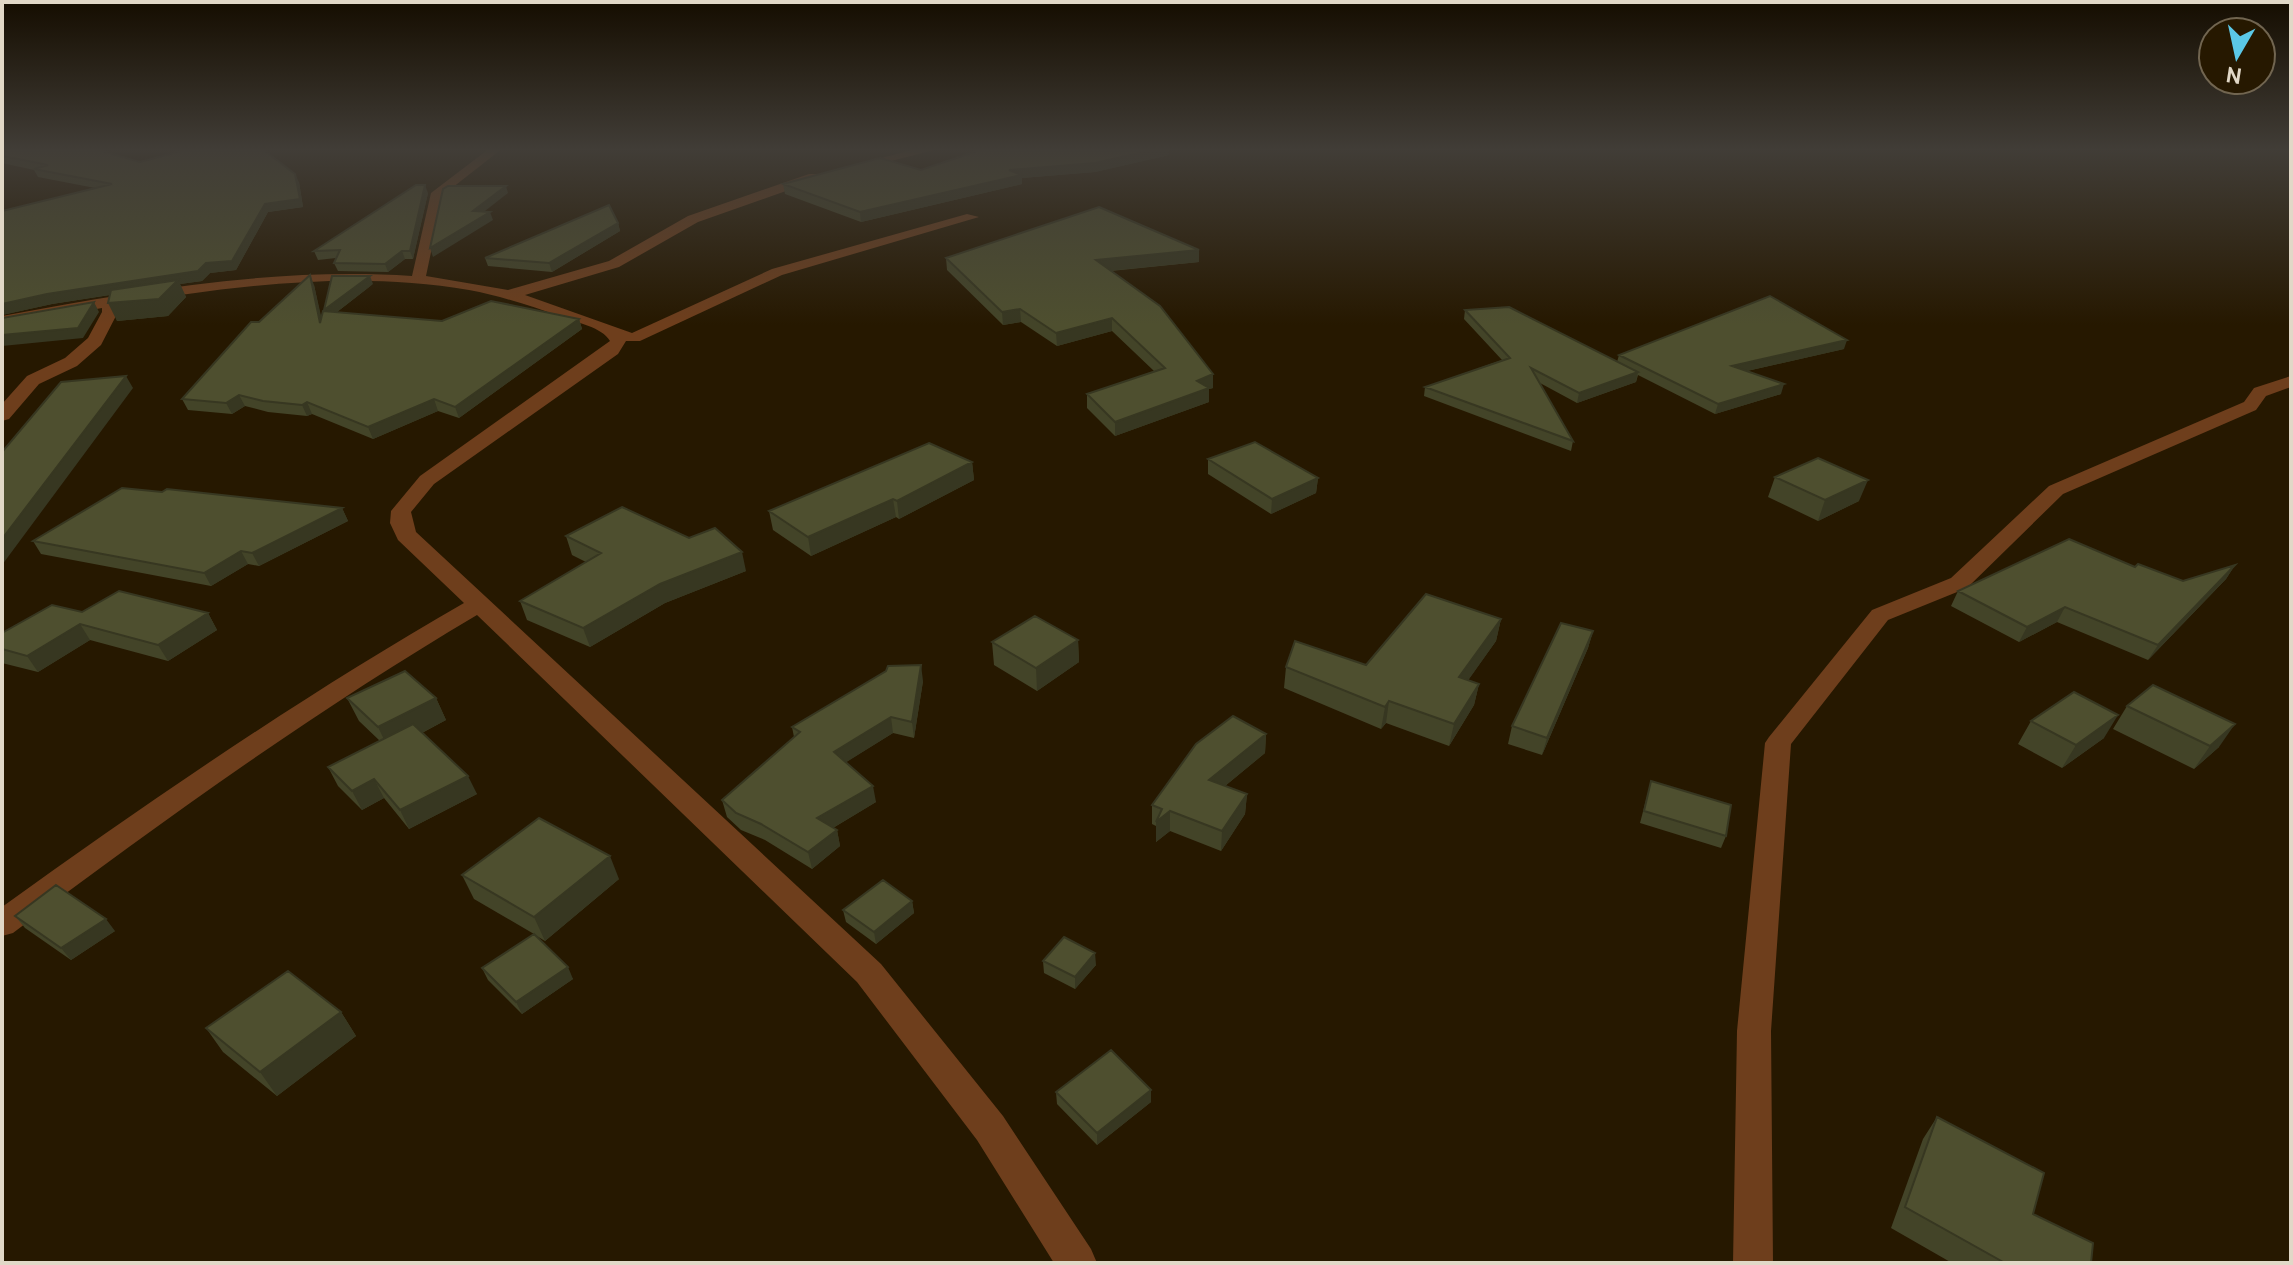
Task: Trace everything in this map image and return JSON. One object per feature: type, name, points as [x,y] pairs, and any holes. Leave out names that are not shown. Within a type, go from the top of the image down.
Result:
[{"type":"street","points":[[418,280],[434,207]]},
{"type":"street","points":[[507,295],[614,264],[693,219],[726,207]]},
{"type":"street","points":[[2,321],[109,301],[292,278],[418,280],[481,288],[634,338],[777,272],[972,217]]},
{"type":"street","points":[[2,415],[33,380],[71,362],[95,341],[110,312],[109,301]]},
{"type":"street","points":[[614,333],[618,341],[612,350],[427,480],[401,511],[401,523],[406,535],[869,973],[990,1128],[1077,1263]]},
{"type":"street","points":[[1753,1263],[1754,1031],[1778,743],[1880,615],[1959,583],[2056,490],[2250,406],[2260,392],[2291,381]]},
{"type":"street","points":[[2,924],[138,822],[421,637],[479,604]]},
{"type":"building","points":[[18,207],[263,207],[232,261],[206,263],[198,271],[2,304],[2,211]]},
{"type":"building","points":[[382,207],[420,207],[410,251],[402,251],[385,264],[334,263],[340,250],[314,251]]},
{"type":"building","points":[[439,207],[478,207],[473,211],[490,212],[430,248]]},
{"type":"building","points":[[604,207],[610,207],[618,223],[549,263],[485,258]]},
{"type":"building","points":[[846,207],[882,207],[860,212]]},
{"type":"building","points":[[1099,207],[1199,250],[1096,260],[1160,306],[1213,374],[1197,381],[1209,388],[1115,422],[1087,394],[1165,368],[1112,318],[1056,333],[1020,309],[1002,312],[946,258]]},
{"type":"building","points":[[310,275],[320,323],[323,311],[442,321],[491,301],[579,319],[455,407],[434,399],[368,427],[307,402],[302,405],[263,401],[239,395],[226,403],[182,399],[251,322],[259,322]]},
{"type":"building","points":[[332,276],[370,276],[324,310]]},
{"type":"building","points":[[178,280],[159,299],[108,303],[111,290]]},
{"type":"building","points":[[1770,296],[1847,340],[1732,366],[1784,384],[1718,404],[1619,355]]},
{"type":"building","points":[[94,302],[78,328],[2,335],[2,318]]},
{"type":"building","points":[[1509,307],[1638,372],[1579,393],[1531,368],[1573,441],[1425,387],[1510,358],[1465,310]]},
{"type":"building","points":[[126,376],[2,539],[2,452],[61,382]]},
{"type":"building","points":[[1255,442],[1318,478],[1272,499],[1208,459]]},
{"type":"building","points":[[929,443],[972,462],[897,501],[893,499],[808,537],[769,511]]},
{"type":"building","points":[[1818,458],[1868,480],[1825,500],[1775,477]]},
{"type":"building","points":[[122,488],[162,492],[167,489],[342,508],[252,553],[241,551],[204,573],[33,541]]},
{"type":"building","points":[[622,507],[689,538],[715,528],[742,552],[660,584],[583,628],[520,601],[601,553],[566,536]]},
{"type":"building","points":[[2069,539],[2135,567],[2138,564],[2183,581],[2235,565],[2158,645],[2065,607],[2027,627],[1958,591]]},
{"type":"building","points":[[119,591],[208,613],[158,645],[80,624],[27,656],[2,649],[2,633],[52,605],[82,612]]},
{"type":"building","points":[[1426,594],[1501,619],[1459,677],[1479,684],[1454,724],[1389,701],[1385,707],[1286,667],[1295,641],[1366,665]]},
{"type":"building","points":[[1035,616],[1078,640],[1036,668],[992,642]]},
{"type":"building","points":[[1561,623],[1593,631],[1547,738],[1512,726]]},
{"type":"building","points":[[921,665],[912,722],[891,717],[834,752],[873,786],[817,818],[837,830],[808,852],[736,813],[722,800],[800,732],[792,727],[886,671],[888,666]]},
{"type":"building","points":[[405,671],[436,698],[378,727],[347,698]]},
{"type":"building","points":[[2153,685],[2235,724],[2210,746],[2127,706]]},
{"type":"building","points":[[2074,692],[2118,715],[2076,745],[2031,721]]},
{"type":"building","points":[[1233,716],[1266,734],[1209,780],[1247,794],[1222,831],[1170,811],[1156,822],[1162,809],[1152,805],[1196,744]]},
{"type":"building","points":[[413,724],[468,776],[400,810],[374,779],[352,791],[328,767]]},
{"type":"building","points":[[1651,781],[1731,805],[1726,836],[1644,811]]},
{"type":"building","points":[[539,818],[610,856],[534,917],[462,875]]},
{"type":"building","points":[[883,880],[912,901],[874,932],[843,910]]},
{"type":"building","points":[[56,885],[106,919],[61,948],[15,916]]},
{"type":"building","points":[[534,934],[568,967],[516,1002],[482,968]]},
{"type":"building","points":[[1064,937],[1095,953],[1075,977],[1043,961]]},
{"type":"building","points":[[288,971],[341,1012],[260,1072],[206,1028]]},
{"type":"building","points":[[1111,1050],[1151,1090],[1097,1133],[1056,1092]]},
{"type":"building","points":[[1937,1117],[2044,1173],[2033,1214],[2093,1243],[2091,1263],[2005,1263],[1905,1207]]}]
